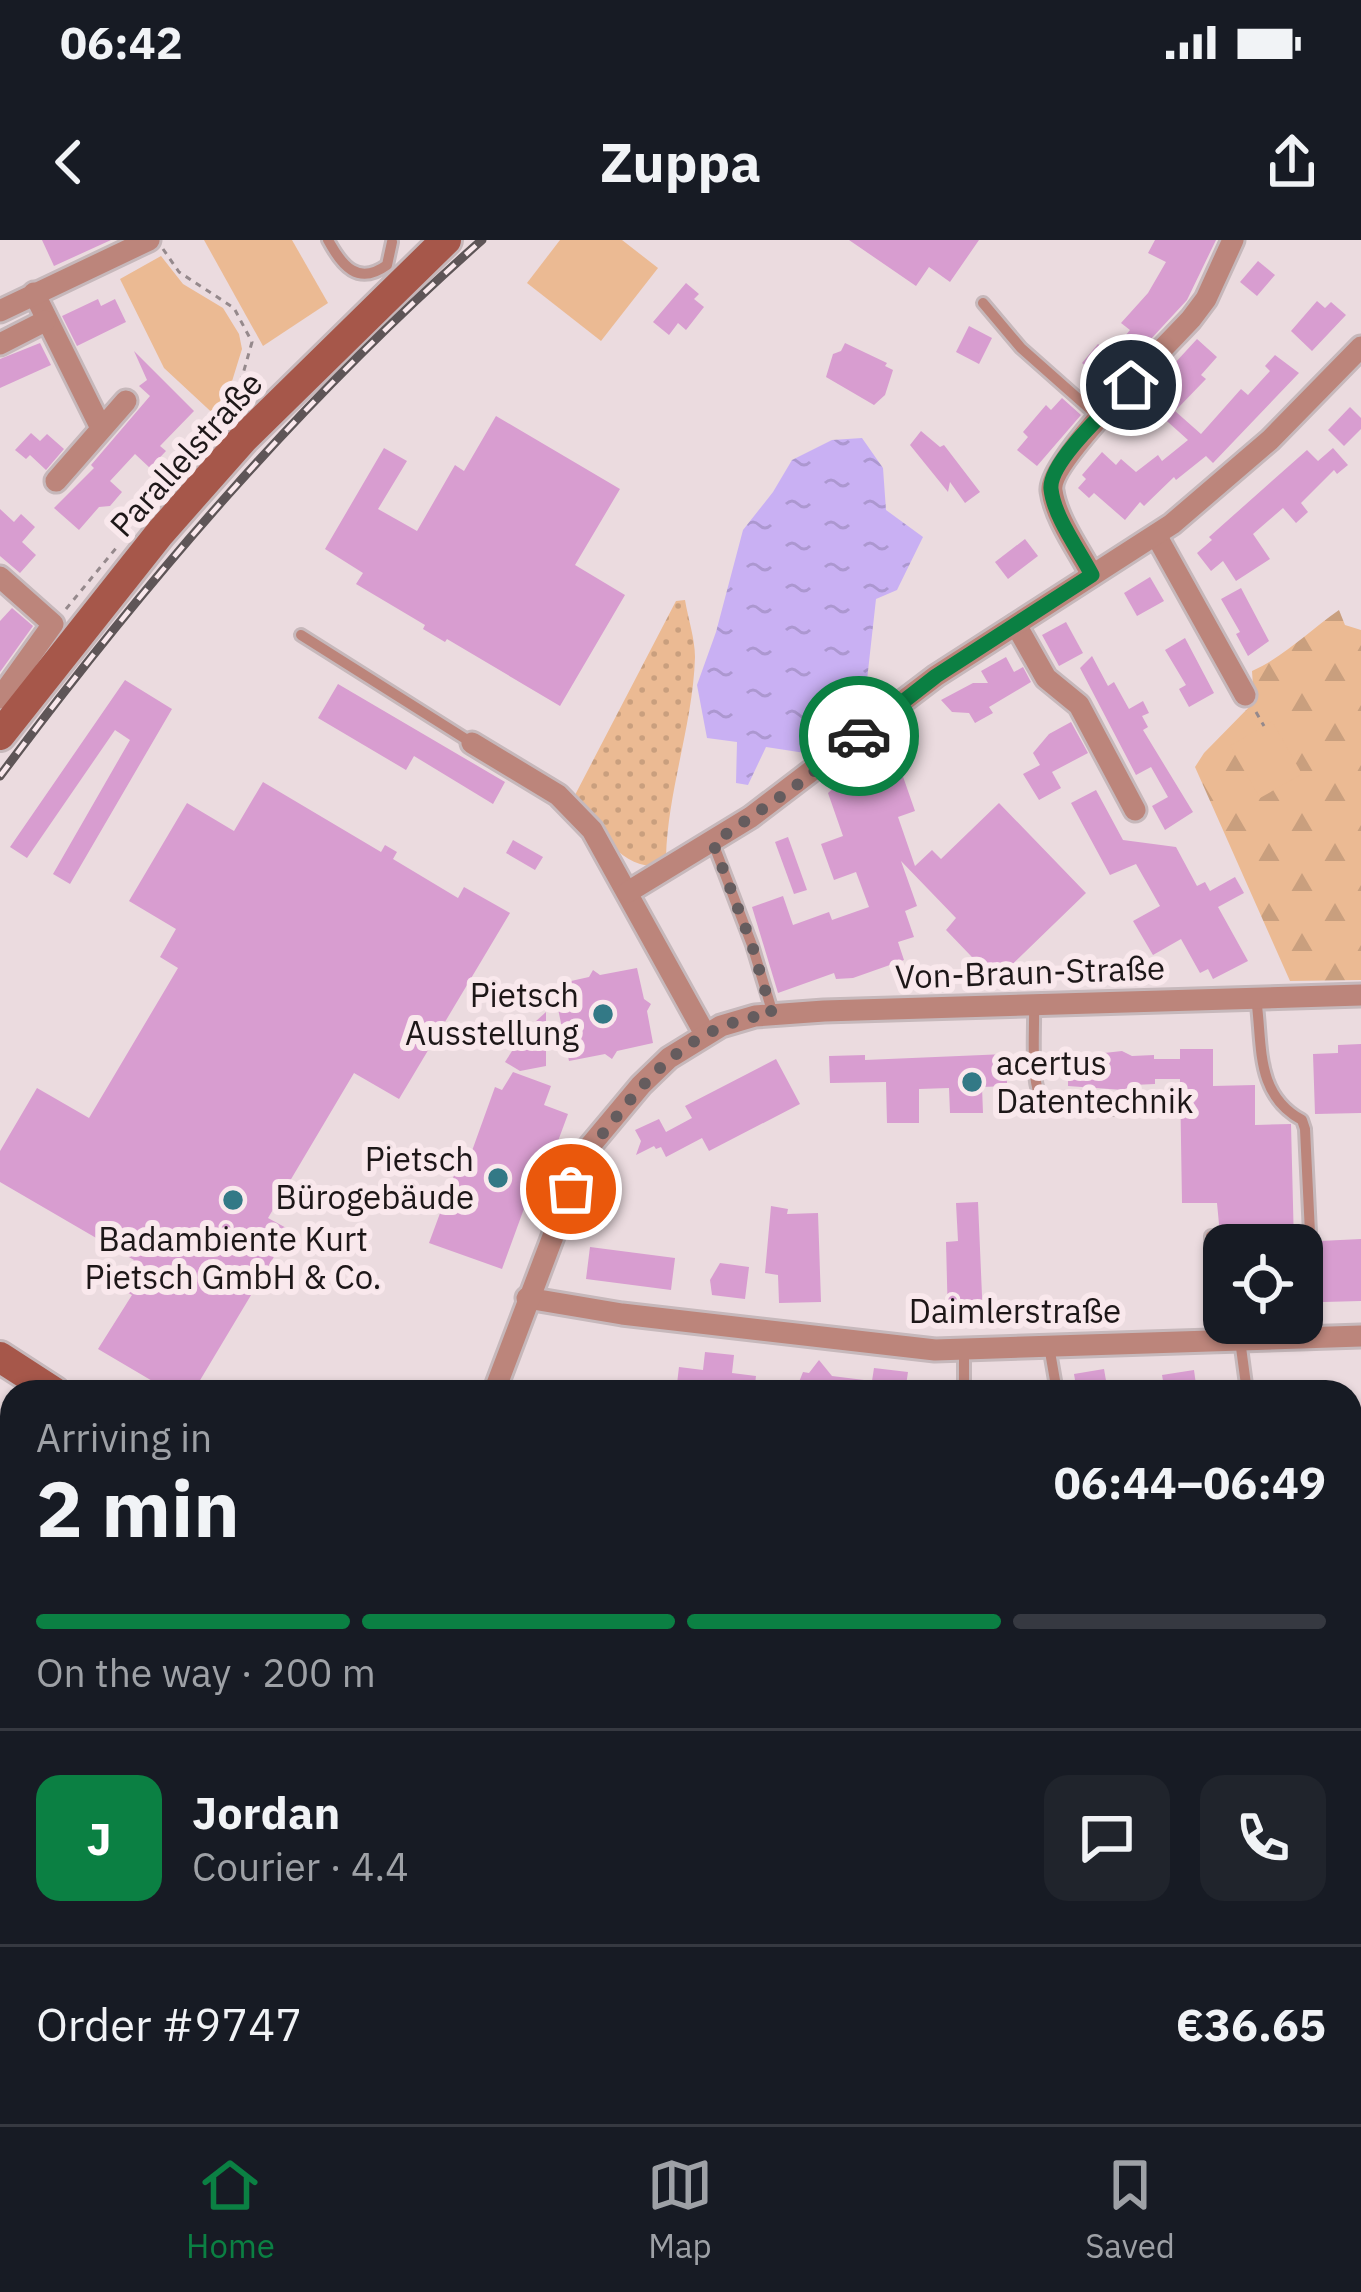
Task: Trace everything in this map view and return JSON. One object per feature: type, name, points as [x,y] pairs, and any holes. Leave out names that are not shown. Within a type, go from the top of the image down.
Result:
[{"type":"main road","name":"Parallelstraße","points":[[0,735],[90,618],[230,454],[446,240]]},
{"type":"main road","points":[[0,1357],[29,1380]]},
{"type":"street","points":[[0,311],[149,240]]},
{"type":"street","points":[[1092,575],[1051,490],[1053,476],[1199,309],[1233,240]]},
{"type":"street","points":[[34,293],[101,428]]},
{"type":"street","points":[[0,344],[45,321]]},
{"type":"street","points":[[628,892],[713,843],[793,788],[936,676],[1156,536],[1270,440],[1361,347]]},
{"type":"street","points":[[56,481],[126,401]]},
{"type":"street","points":[[1156,536],[1245,695]]},
{"type":"street","points":[[0,578],[53,624],[0,698]]},
{"type":"street","points":[[1016,625],[1046,678],[1079,705],[1135,810]]},
{"type":"street","points":[[472,743],[544,786],[575,811],[601,844],[705,1034]]},
{"type":"street","name":"Von-Braun-Straße","points":[[498,1380],[586,1152],[655,1072],[721,1026],[772,1014],[1361,995]]},
{"type":"street","name":"Daimlerstraße","points":[[527,1298],[622,1314],[935,1350],[1203,1341]]},
{"type":"street","name":"Daimlerstraße","points":[[1323,1338],[1361,1336]]},
{"type":"lane","points":[[328,240],[353,274],[365,276],[387,265],[392,242]]},
{"type":"lane","points":[[982,303],[1021,348],[1101,418]]},
{"type":"lane","points":[[301,635],[472,743]]},
{"type":"lane","points":[[713,843],[746,925],[772,1014]]},
{"type":"lane","points":[[1256,998],[1261,1067],[1271,1092],[1305,1129],[1310,1224]]},
{"type":"lane","points":[[1034,1005],[1037,1082],[1045,1109],[1140,1109]]},
{"type":"lane","points":[[1241,1344],[1245,1380]]},
{"type":"lane","points":[[1049,1346],[1055,1380]]},
{"type":"lane","points":[[964,1349],[964,1380]]},
{"type":"path","points":[[159,240],[179,272],[235,308],[252,342],[229,424]]},
{"type":"path","points":[[142,516],[186,466]]},
{"type":"path","points":[[53,624],[128,534]]},
{"type":"green space","points":[[204,240],[292,240],[328,303],[263,346]]},
{"type":"green space","points":[[560,240],[622,240],[658,268],[601,341],[527,283]]},
{"type":"green space","points":[[161,256],[183,284],[223,308],[239,334],[242,349],[220,420],[164,368],[120,279]]},
{"type":"green space","points":[[685,600],[695,650],[690,707],[666,857],[663,865],[648,866],[622,855],[575,795],[676,601]]},
{"type":"green space","points":[[1339,610],[1345,625],[1361,630],[1361,980],[1290,981],[1195,767],[1254,702],[1252,671]]},
{"type":"green space","points":[[1272,721],[1302,774],[1260,798],[1230,746]]},
{"type":"water","points":[[862,438],[883,468],[886,510],[923,537],[897,590],[876,599],[866,689],[805,753],[766,747],[748,785],[736,783],[737,742],[707,738],[697,685],[743,530],[792,460],[832,440]]},
{"type":"building","points":[[42,240],[111,240],[54,266]]},
{"type":"building","points":[[849,240],[979,240],[950,282],[929,267],[916,286]]},
{"type":"building","points":[[1155,240],[1216,240],[1187,300],[1100,394],[1086,382],[1094,373],[1082,363],[1098,344],[1110,354],[1130,330],[1121,323],[1148,293],[1166,262],[1148,253]]},
{"type":"building","points":[[1258,261],[1275,275],[1257,296],[1240,282]]},
{"type":"building","points":[[686,283],[699,294],[694,299],[704,307],[686,330],[678,323],[669,335],[653,322]]},
{"type":"building","points":[[98,299],[101,306],[115,299],[126,322],[77,346],[62,316]]},
{"type":"building","points":[[1317,301],[1325,308],[1331,302],[1346,315],[1312,351],[1291,331]]},
{"type":"building","points":[[969,326],[992,338],[979,364],[956,352]]},
{"type":"building","points":[[1197,339],[1217,357],[1201,375],[1206,379],[1175,411],[1201,434],[1241,389],[1248,395],[1270,371],[1265,366],[1275,355],[1299,373],[1213,463],[1206,456],[1176,480],[1174,477],[1144,506],[1140,502],[1125,520],[1094,493],[1089,498],[1078,488],[1086,479],[1082,475],[1102,452],[1116,465],[1121,459],[1136,472],[1158,455],[1162,461],[1188,440],[1139,396]]},
{"type":"building","points":[[40,343],[51,365],[0,388],[0,359]]},
{"type":"building","points":[[845,343],[893,370],[885,395],[874,405],[826,377],[833,354]]},
{"type":"building","points":[[134,351],[194,411],[160,446],[166,451],[150,468],[135,454],[110,481],[122,492],[110,506],[99,507],[79,530],[54,508],[94,468],[91,465],[150,396],[139,386],[147,380]]},
{"type":"building","points":[[1062,398],[1081,415],[1037,466],[1017,450],[1028,437],[1023,432],[1046,405],[1051,410]]},
{"type":"building","points":[[1350,407],[1361,418],[1361,429],[1344,446],[1328,430]]},
{"type":"building","points":[[496,416],[620,489],[575,565],[625,595],[560,706],[423,629],[425,625],[356,584],[363,573],[325,549],[384,448],[407,461],[378,509],[417,531],[455,465],[464,471]]},
{"type":"building","points":[[921,431],[940,447],[944,445],[980,492],[965,503],[950,482],[948,492],[910,445]]},
{"type":"building","points":[[31,433],[40,441],[47,434],[64,449],[46,470],[30,455],[26,459],[15,450]]},
{"type":"building","points":[[1333,448],[1348,465],[1337,474],[1334,470],[1301,503],[1308,512],[1296,523],[1283,508],[1253,534],[1270,559],[1236,581],[1223,561],[1211,571],[1197,553],[1212,540],[1209,537],[1307,450],[1318,461]]},
{"type":"building","points":[[0,509],[14,522],[21,514],[35,527],[22,542],[36,555],[20,573],[0,556]]},
{"type":"building","points":[[1025,539],[1038,556],[1008,579],[995,562]]},
{"type":"building","points":[[1150,577],[1164,601],[1137,616],[1124,593]]},
{"type":"building","points":[[1241,588],[1269,641],[1248,656],[1221,599]]},
{"type":"building","points":[[12,608],[33,626],[0,672],[0,621]]},
{"type":"building","points":[[1066,622],[1083,653],[1059,666],[1042,635]]},
{"type":"building","points":[[1185,638],[1214,693],[1189,707],[1179,689],[1186,685],[1165,650]]},
{"type":"building","points":[[1092,656],[1108,686],[1114,682],[1129,709],[1143,701],[1149,713],[1142,716],[1148,727],[1143,730],[1193,812],[1165,830],[1152,806],[1168,797],[1151,767],[1136,775],[1080,668]]},
{"type":"building","points":[[1006,657],[1014,672],[1023,667],[1031,682],[989,707],[993,713],[975,723],[969,713],[952,712],[941,700],[973,683],[988,683],[981,671]]},
{"type":"building","points":[[125,680],[172,709],[70,884],[53,874],[130,740],[115,730],[27,858],[10,847]]},
{"type":"building","points":[[338,684],[505,782],[493,804],[414,756],[406,770],[318,718]]},
{"type":"building","points":[[1071,722],[1088,753],[1052,772],[1061,788],[1039,800],[1023,774],[1040,765],[1033,753],[1049,734]]},
{"type":"building","points":[[900,768],[915,811],[898,817],[915,866],[932,850],[941,859],[999,803],[1086,893],[995,981],[946,930],[956,918],[901,861],[917,906],[905,911],[914,937],[898,942],[904,960],[853,978],[836,979],[834,973],[778,993],[752,907],[783,896],[793,925],[829,912],[832,920],[869,907],[856,872],[834,880],[821,844],[843,836],[828,793],[855,769],[860,783]]},
{"type":"building","points":[[263,782],[381,852],[385,845],[397,852],[393,859],[458,898],[464,887],[510,913],[399,1099],[354,1073],[268,1218],[290,1230],[200,1380],[151,1380],[98,1349],[132,1295],[118,1287],[134,1260],[0,1182],[0,1151],[37,1088],[89,1118],[178,968],[160,957],[176,929],[129,901],[187,803],[234,831]]},
{"type":"building","points":[[1096,790],[1123,840],[1176,847],[1197,886],[1205,882],[1210,891],[1235,877],[1244,893],[1218,907],[1248,961],[1213,979],[1208,969],[1200,973],[1181,939],[1153,955],[1133,921],[1160,906],[1136,864],[1110,875],[1071,803]]},
{"type":"building","points":[[788,837],[807,890],[794,894],[775,842]]},
{"type":"building","points":[[513,840],[543,857],[535,870],[506,853]]},
{"type":"building","name":"Pietsch Ausstellung","points":[[637,968],[644,999],[651,1004],[647,1011],[653,1043],[617,1051],[612,1059],[605,1054],[569,1061],[553,985],[589,977],[593,970],[600,975]]},
{"type":"building","points":[[546,1012],[546,1066],[520,1071],[505,1062],[525,1031]]},
{"type":"building","points":[[1361,1044],[1361,1113],[1315,1114],[1313,1054],[1338,1053],[1338,1045]]},
{"type":"building","points":[[1180,1049],[1213,1049],[1213,1086],[1255,1085],[1255,1125],[1291,1124],[1293,1224],[1219,1224],[1217,1203],[1182,1203],[1180,1079],[1155,1079],[1155,1084],[1123,1090],[1068,1086],[1068,1057],[1122,1051],[1180,1059]]},
{"type":"building","points":[[1006,1054],[1014,1072],[1007,1086],[982,1087],[983,1113],[950,1113],[949,1088],[919,1089],[919,1123],[887,1123],[886,1082],[830,1083],[829,1056],[865,1055],[865,1060]]},
{"type":"building","points":[[776,1059],[800,1104],[709,1151],[702,1138],[666,1157],[661,1147],[654,1146],[636,1155],[641,1141],[635,1130],[659,1119],[666,1132],[692,1118],[685,1106]]},
{"type":"building","name":"Pietsch Bürogebäude","points":[[513,1072],[551,1086],[544,1105],[568,1114],[541,1187],[533,1184],[502,1269],[429,1243],[456,1170],[464,1173],[495,1087],[502,1090]]},
{"type":"building","points":[[978,1202],[983,1319],[948,1320],[946,1242],[958,1241],[956,1203]]},
{"type":"building","points":[[771,1206],[788,1209],[787,1214],[818,1213],[821,1302],[779,1303],[778,1275],[765,1273]]},
{"type":"building","points":[[1361,1239],[1361,1301],[1323,1302],[1323,1241]]},
{"type":"building","points":[[590,1247],[675,1258],[671,1290],[586,1279]]},
{"type":"building","points":[[720,1263],[749,1267],[745,1299],[712,1295],[710,1280]]},
{"type":"building","points":[[705,1352],[734,1355],[732,1373],[756,1376],[756,1380],[677,1380],[679,1367],[703,1370]]},
{"type":"building","points":[[819,1360],[832,1376],[864,1380],[800,1380],[803,1372],[809,1373]]},
{"type":"building","points":[[874,1368],[908,1372],[907,1380],[872,1380]]},
{"type":"building","points":[[1104,1369],[1106,1380],[1075,1380],[1074,1374]]},
{"type":"building","points":[[1194,1370],[1195,1380],[1163,1380],[1162,1375]]},
{"type":"railway","points":[[0,776],[111,633],[227,496],[351,364],[482,240]]},
{"type":"way so far","points":[[571,1189],[586,1152],[668,1058],[721,1026],[772,1014],[713,843],[859,736]]},
{"type":"place","name":"Pietsch Ausstellung","points":[[603,1014]]},
{"type":"place","name":"acertus Datentechnik","points":[[972,1082]]},
{"type":"place","name":"Pietsch Bürogebäude","points":[[498,1178]]},
{"type":"place","name":"Badambiente Kurt Pietsch GmbH & Co.","points":[[233,1200]]},
{"type":"route","points":[[859,736],[936,676],[1092,575],[1060,513],[1051,490],[1053,476],[1131,385]]}]
